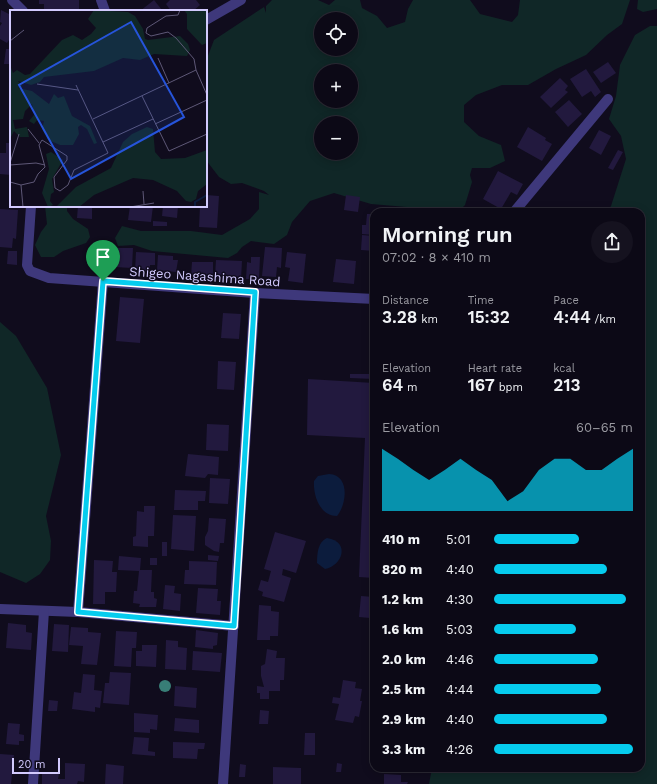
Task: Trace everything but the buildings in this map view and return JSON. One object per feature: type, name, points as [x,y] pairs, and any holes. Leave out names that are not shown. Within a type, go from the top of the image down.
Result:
[{"type":"street","points":[[12,0],[22,10]]},
{"type":"street","points":[[101,0],[104,10]]},
{"type":"street","points":[[207,19],[241,0]]},
{"type":"street","points":[[517,208],[608,99]]},
{"type":"street","name":"Shigeo Nagashima Road","points":[[31,207],[27,265],[30,271],[49,278],[370,299]]},
{"type":"street","points":[[78,612],[103,281]]},
{"type":"street","points":[[223,784],[255,292]]},
{"type":"street","points":[[0,609],[78,612],[234,626]]},
{"type":"street","points":[[34,784],[44,611]]},
{"type":"green space","points":[[272,0],[318,0],[329,5],[335,0],[360,0],[362,8],[377,16],[387,28],[405,22],[408,9],[413,0],[470,0],[480,14],[512,22],[518,15],[520,0],[630,0],[622,24],[607,35],[586,55],[556,69],[528,85],[502,85],[476,95],[464,105],[464,122],[479,136],[501,145],[505,161],[490,168],[472,168],[470,175],[472,182],[465,205],[462,208],[418,208],[371,204],[334,193],[310,201],[292,222],[287,235],[274,244],[251,241],[242,247],[237,253],[228,258],[152,251],[134,245],[118,246],[115,238],[122,226],[141,231],[191,231],[222,235],[250,219],[259,209],[259,192],[269,195],[264,191],[242,183],[231,184],[219,177],[207,161],[207,58],[214,40],[264,7],[266,13],[266,6]]},
{"type":"green space","points":[[638,0],[657,0],[657,9],[643,12],[637,9]]},
{"type":"green space","points":[[650,26],[657,26],[657,784],[429,784],[431,772],[645,772],[645,208],[610,208],[626,159],[621,136],[609,119],[616,96],[620,65],[635,35]]},
{"type":"green space","points":[[45,207],[67,207],[67,211],[73,219],[88,229],[90,237],[86,243],[63,251],[54,257],[41,257],[35,245],[41,232],[47,224]]},
{"type":"green space","points":[[0,322],[16,336],[47,388],[61,455],[46,516],[51,541],[50,560],[40,574],[26,583],[0,572]]},
{"type":"water","points":[[329,474],[341,479],[345,491],[343,505],[337,516],[326,513],[316,499],[314,481],[318,476]]},
{"type":"water","points":[[327,538],[335,540],[339,544],[341,554],[336,563],[325,569],[317,563],[317,555],[320,545]]},
{"type":"route","points":[[103,281],[255,292],[234,626],[78,612],[103,281]]}]
